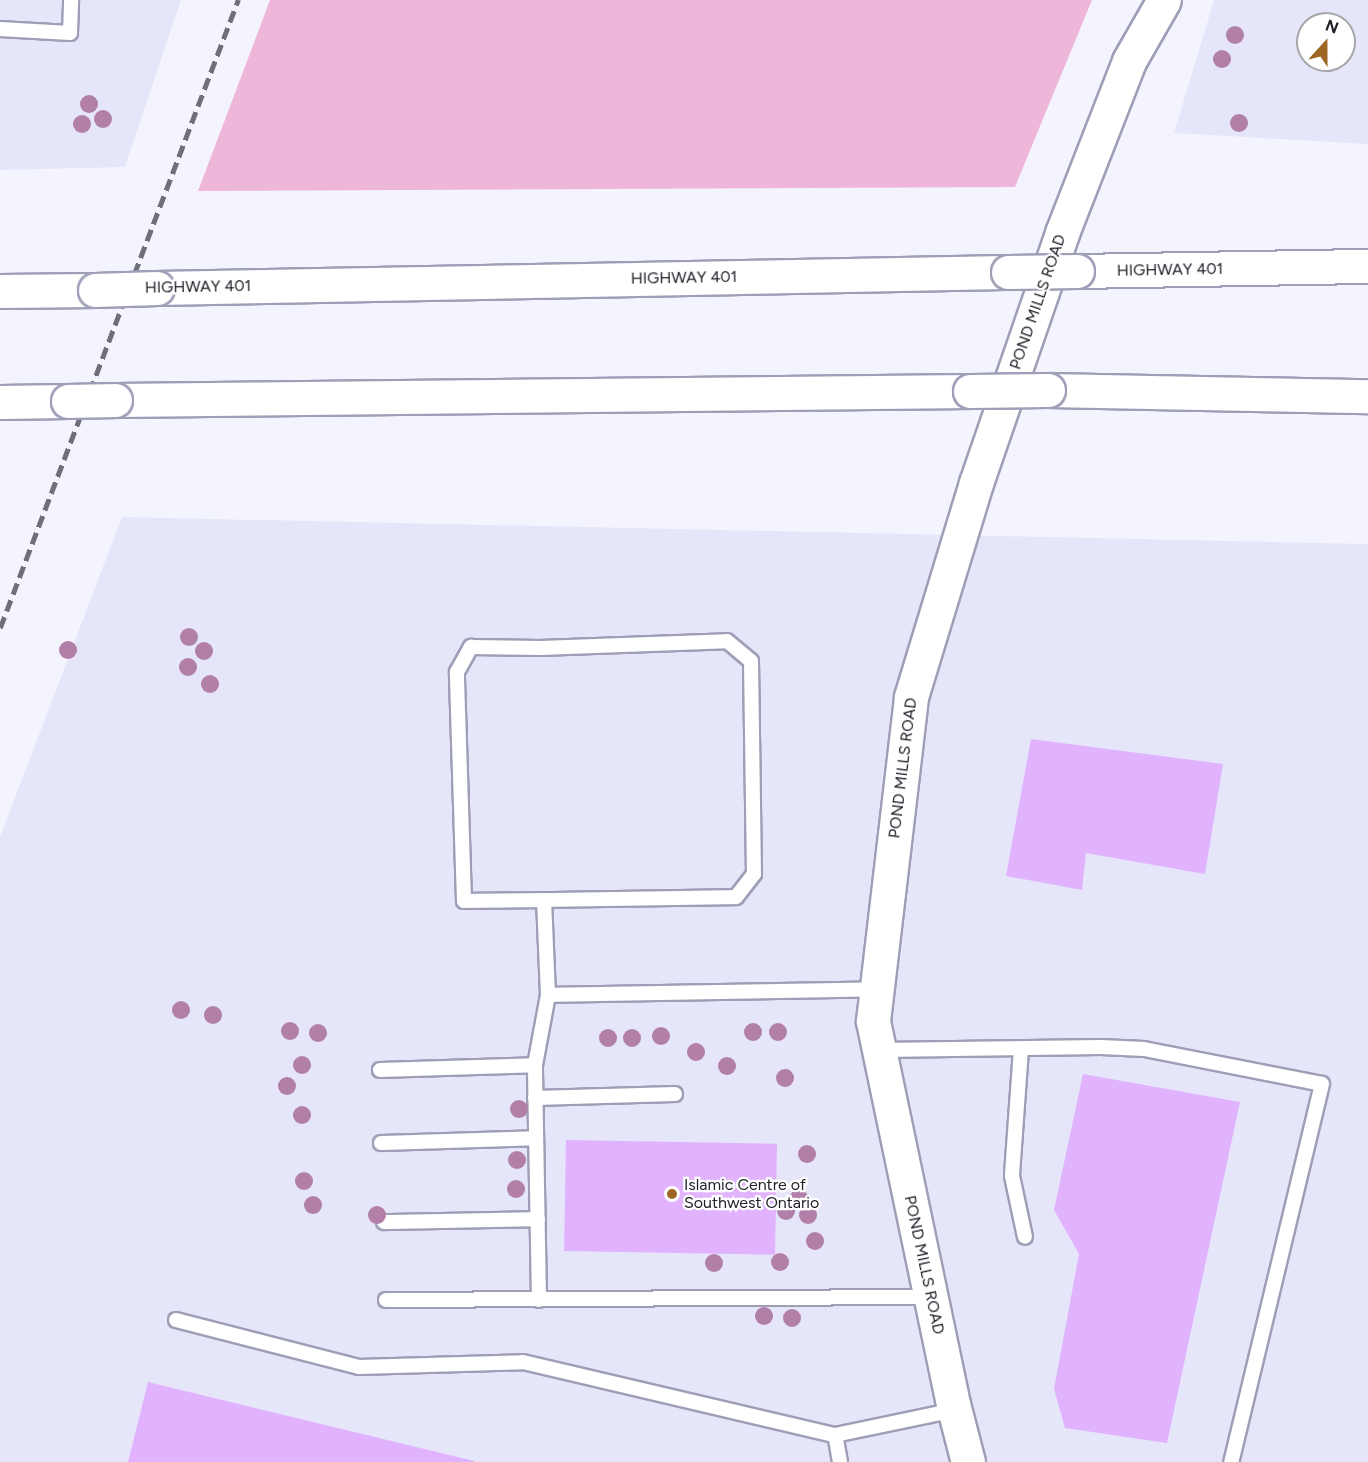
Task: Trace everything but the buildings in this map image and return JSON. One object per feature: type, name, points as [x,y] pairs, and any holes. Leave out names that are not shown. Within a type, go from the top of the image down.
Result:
[{"type":"main road","name":"POND MILLS ROAD","points":[[968,1462],[873,1021],[911,697],[976,483],[1062,233],[1129,61],[1164,0]]},
{"type":"main road","name":"HIGHWAY 401","points":[[0,291],[1368,266]]},
{"type":"main road","points":[[0,402],[1048,390],[1368,396]]},
{"type":"lane","points":[[0,29],[70,33],[71,0]]},
{"type":"lane","points":[[727,641],[751,661],[754,874],[736,897],[544,900],[464,901],[457,672],[471,647],[540,648],[727,641]]},
{"type":"lane","points":[[539,1300],[535,1065],[548,995],[544,900]]},
{"type":"lane","points":[[548,995],[876,989]]},
{"type":"lane","points":[[879,1050],[1144,1048],[1322,1084],[1231,1462]]},
{"type":"lane","points":[[1021,1049],[1012,1176],[1024,1237]]},
{"type":"lane","points":[[380,1070],[535,1065]]},
{"type":"lane","points":[[535,1098],[675,1094]]},
{"type":"lane","points":[[381,1143],[536,1138]]},
{"type":"lane","points":[[384,1222],[537,1219]]},
{"type":"lane","points":[[386,1300],[931,1297]]},
{"type":"lane","points":[[176,1320],[359,1367],[523,1362],[835,1435],[955,1410]]},
{"type":"lane","points":[[835,1435],[840,1462]]},
{"type":"shaded area","points":[[0,0],[181,0],[125,167],[0,170]]},
{"type":"shaded area","points":[[270,0],[1092,0],[1015,187],[198,191]]},
{"type":"shaded area","points":[[1214,0],[1368,0],[1368,144],[1174,133]]},
{"type":"shaded area","points":[[122,517],[1368,544],[1368,1462],[0,1462],[0,837]]},
{"type":"railway","points":[[0,628],[238,0]]},
{"type":"place","name":"Islamic Centre of Southwest Ontario","points":[[672,1194]]}]
